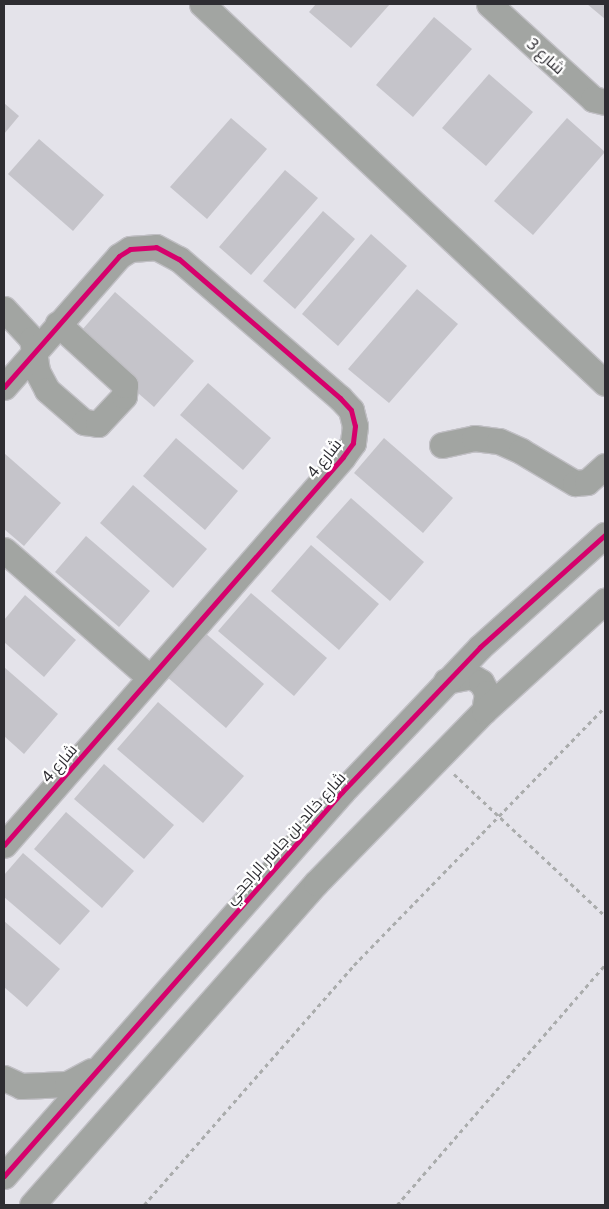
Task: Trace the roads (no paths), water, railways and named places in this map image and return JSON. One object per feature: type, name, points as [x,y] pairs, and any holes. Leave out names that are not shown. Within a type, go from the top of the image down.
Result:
[{"type":"street","points":[[202,4],[605,383]]},
{"type":"street","name":"شارع 3","points":[[489,4],[593,99],[605,102]]},
{"type":"street","name":"شارع 4","points":[[4,387],[119,256],[130,249],[156,247],[180,259],[340,398],[351,410],[355,426],[353,443],[343,457],[4,845]]},
{"type":"street","points":[[4,309],[29,333],[36,350],[38,371],[47,390],[84,422],[98,424],[124,396],[125,385],[58,324]]},
{"type":"street","points":[[442,445],[474,438],[499,441],[522,450],[575,483],[588,482],[605,466]]},
{"type":"street","name":"شارع خالد بن جاسر الراجحي","points":[[4,1176],[342,792],[480,647],[605,535]]},
{"type":"street","points":[[4,550],[150,678]]},
{"type":"street","points":[[32,1205],[316,883],[484,711],[605,600]]},
{"type":"street","points":[[446,682],[471,676],[481,682],[486,693],[484,711]]},
{"type":"street","points":[[4,1078],[21,1086],[67,1084],[104,1063]]}]
